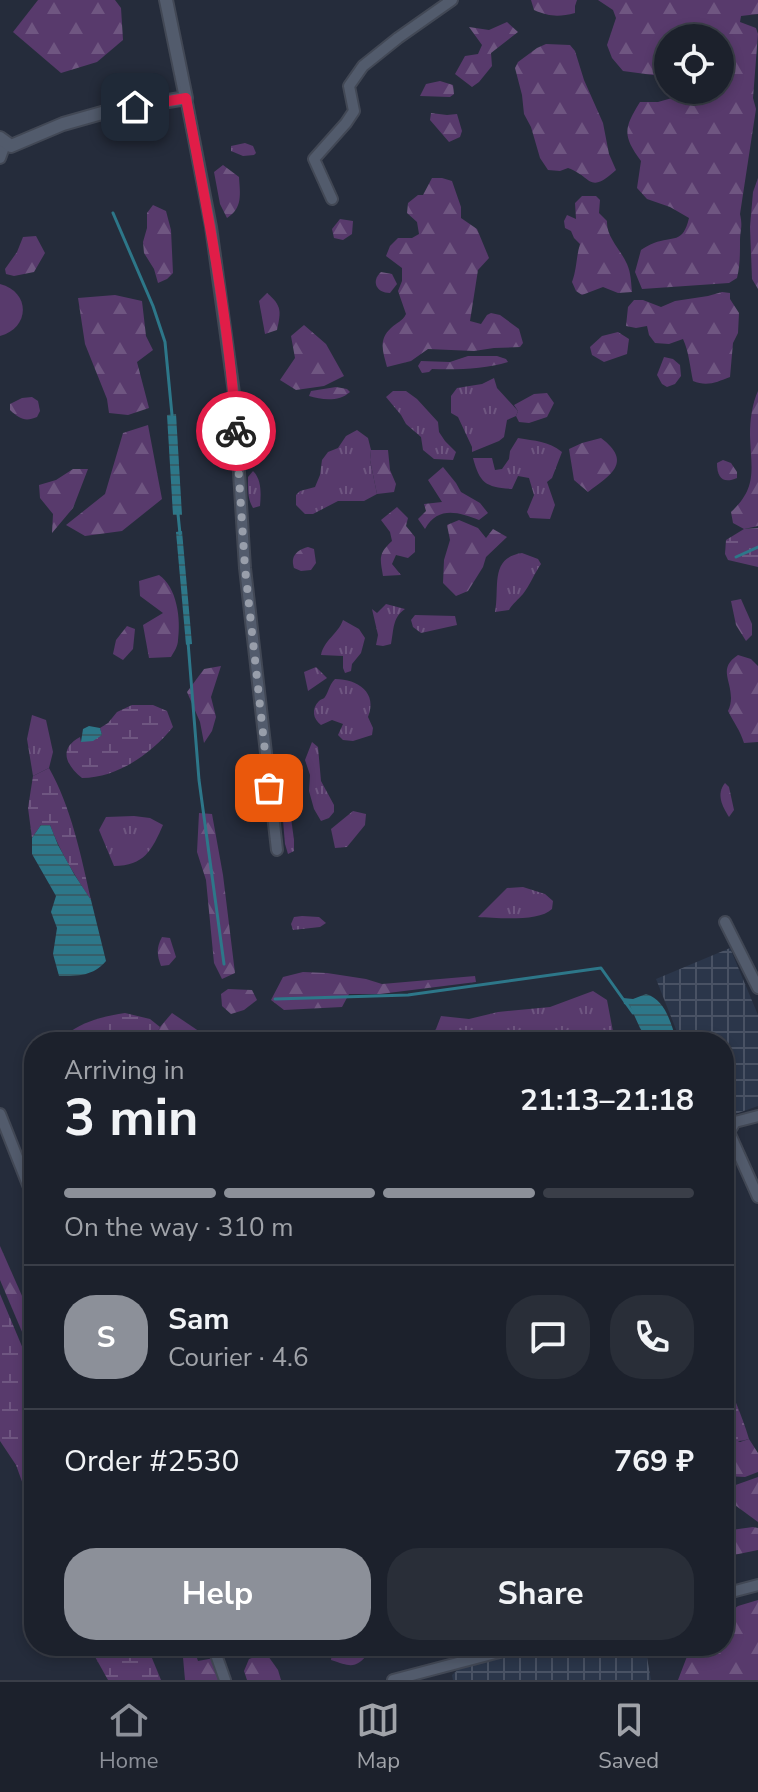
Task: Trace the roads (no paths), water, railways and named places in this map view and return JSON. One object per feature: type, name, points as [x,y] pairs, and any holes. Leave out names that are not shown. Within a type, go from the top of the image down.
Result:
[{"type":"street","points":[[166,0],[211,227],[234,393],[245,568],[277,850]]},
{"type":"street","points":[[332,199],[314,159],[354,111],[349,86],[363,66],[452,0]]},
{"type":"street","points":[[0,138],[5,152],[63,124],[109,111],[186,98]]},
{"type":"street","points":[[725,922],[758,988]]},
{"type":"street","points":[[0,1114],[24,1175]]},
{"type":"street","points":[[734,1124],[758,1116]]},
{"type":"street","points":[[734,1143],[758,1197]]},
{"type":"street","points":[[734,1591],[758,1585]]},
{"type":"street","points":[[217,1656],[225,1680]]},
{"type":"street","points":[[393,1680],[484,1656]]},
{"type":"water","points":[[176,414],[182,515],[173,515],[167,415]]},
{"type":"water","points":[[182,531],[192,644],[186,645],[176,532]]},
{"type":"water","points":[[89,726],[100,728],[102,735],[93,741],[81,742],[83,729]]},
{"type":"water","points":[[41,825],[50,825],[58,845],[91,900],[106,961],[85,974],[59,976],[53,954],[57,928],[51,912],[56,896],[32,854],[32,838]]},
{"type":"water","points":[[646,994],[653,997],[663,1007],[674,1032],[643,1032],[623,998],[633,999]]},
{"type":"waterway","points":[[113,213],[165,342],[172,415]]},
{"type":"waterway","points":[[178,514],[180,534]]},
{"type":"waterway","points":[[736,557],[758,547]]},
{"type":"waterway","points":[[188,642],[199,780],[224,964]]},
{"type":"waterway","points":[[275,999],[408,995],[601,968],[633,1013]]}]
